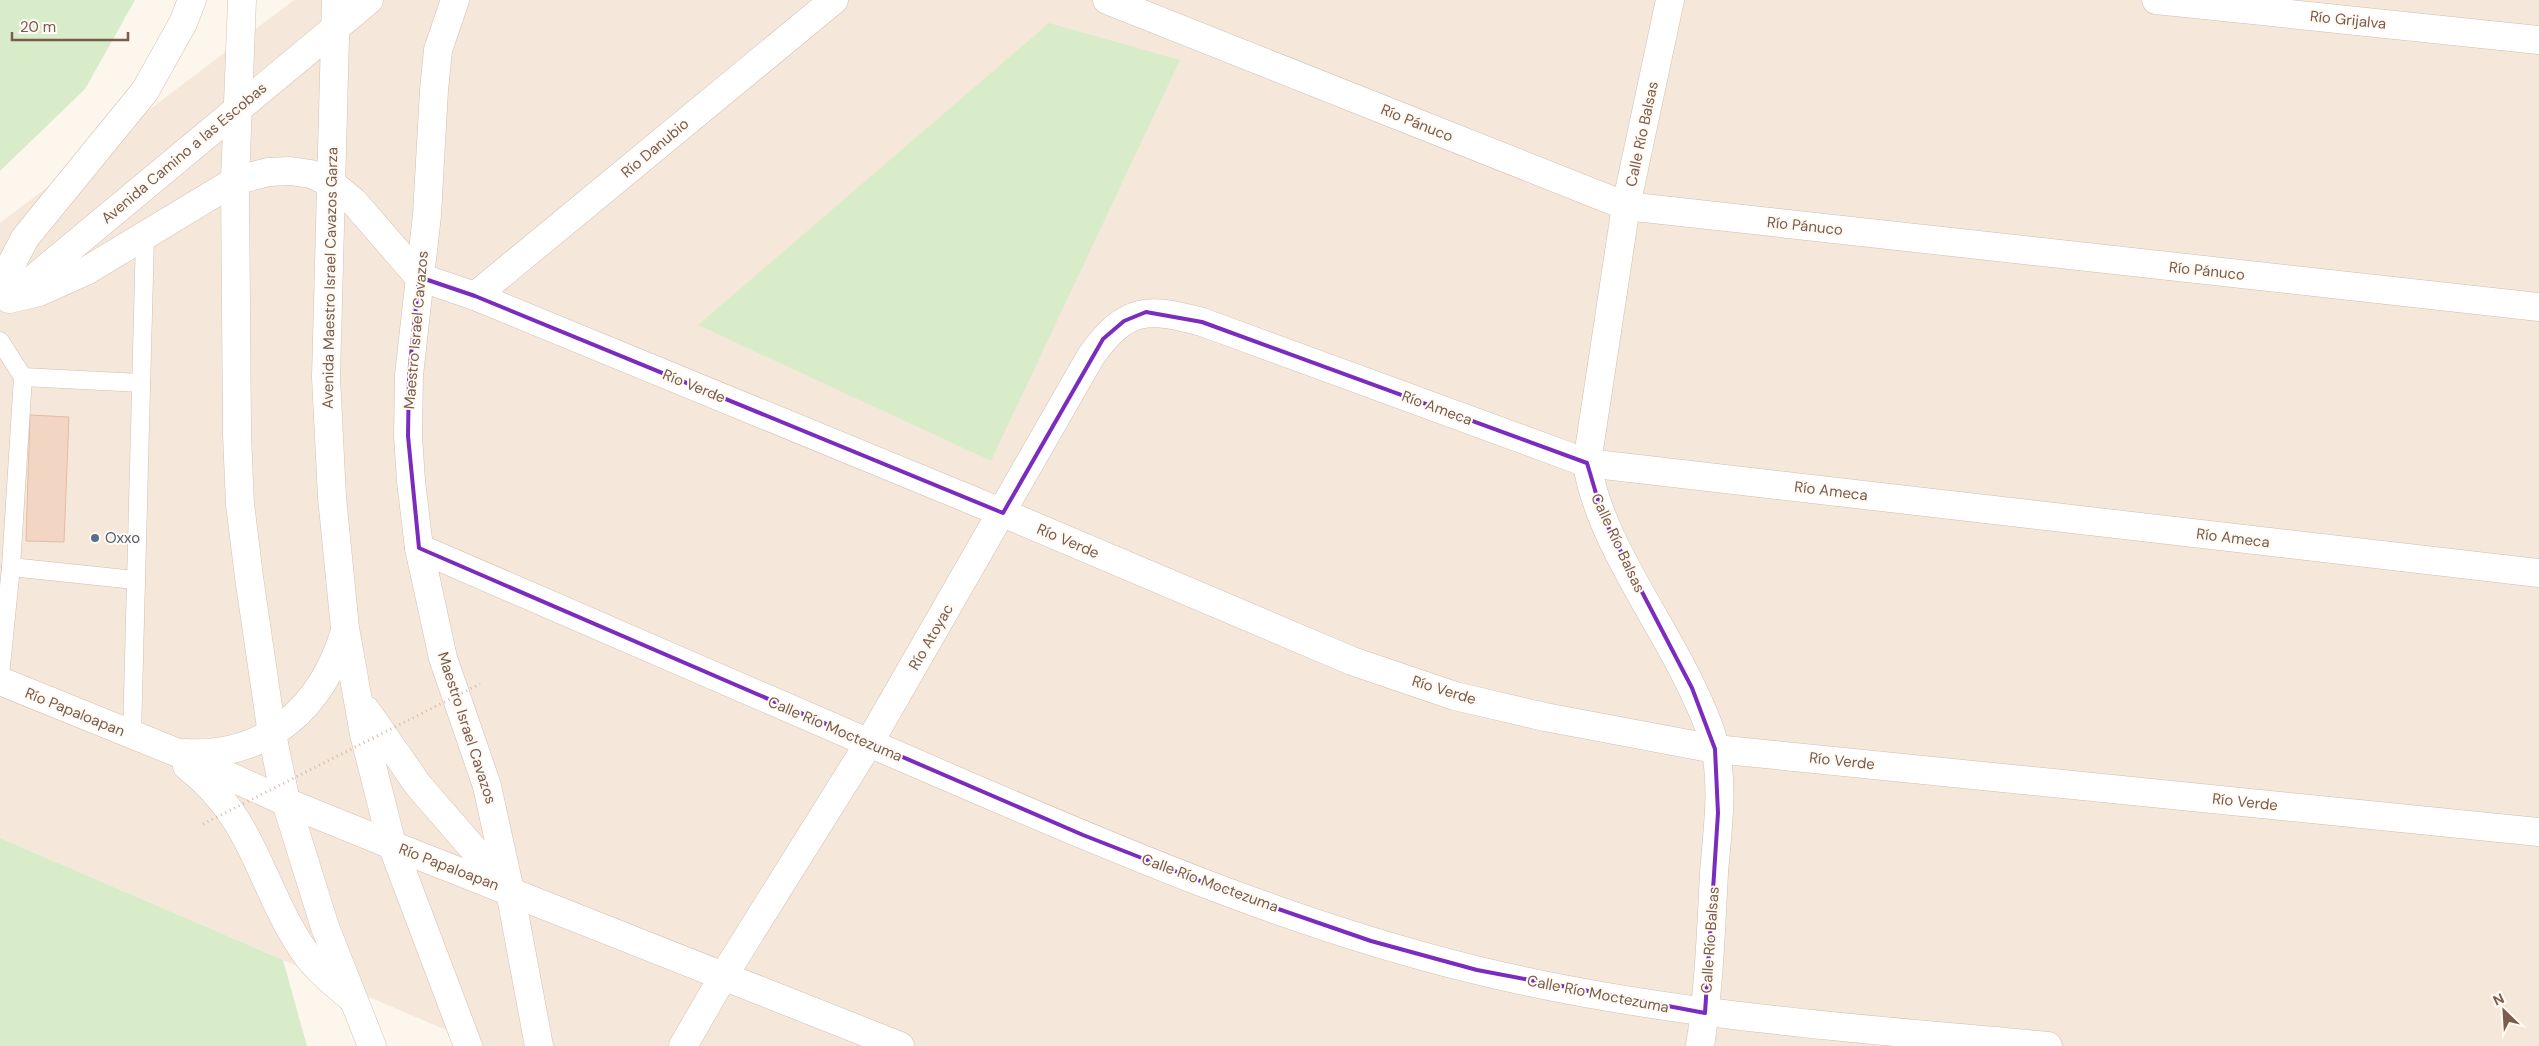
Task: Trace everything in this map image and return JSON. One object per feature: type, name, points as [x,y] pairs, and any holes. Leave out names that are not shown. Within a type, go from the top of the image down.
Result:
[{"type":"street","points":[[192,0],[183,23],[145,91],[25,238],[3,297],[39,292],[86,271],[235,181],[268,172],[290,171],[311,174],[331,184],[354,202],[419,278]]},
{"type":"street","points":[[242,0],[235,181],[237,434],[240,504],[272,734],[286,802],[325,927],[372,1046]]},
{"type":"street","name":"Avenida Maestro Israel Cavazos Garza","points":[[336,0],[326,377],[332,497],[345,628],[356,693],[392,845],[468,1046]]},
{"type":"street","name":"Avenida Camino a las Escobas","points":[[3,297],[369,0]]},
{"type":"street","name":"Maestro Israel Cavazos","points":[[455,0],[438,50],[434,90],[427,215],[409,375],[408,436],[411,481],[420,548],[443,658],[487,786],[510,891],[540,1046]]},
{"type":"street","name":"Río Danubio","points":[[475,296],[834,0]]},
{"type":"street","name":"Río Pánuco","points":[[1106,0],[1626,206],[2539,307]]},
{"type":"street","name":"Calle Río Balsas","points":[[1670,0],[1626,206],[1587,463],[1590,479],[1603,517],[1692,688],[1715,748],[1718,777],[1718,813],[1705,1013],[1700,1046]]},
{"type":"street","name":"Río Grijalva","points":[[2156,0],[2539,40]]},
{"type":"street","name":"Río Verde","points":[[419,278],[475,296],[1002,513],[1352,661],[1455,696],[1545,717],[1715,748],[2539,832]]},
{"type":"street","name":"Río Ameca","points":[[1146,312],[1174,314],[1202,322],[1587,463],[2539,573]]},
{"type":"street","name":"Río Atoyac","points":[[683,1046],[724,975],[869,744],[1091,356],[1103,339],[1124,321],[1146,312]]},
{"type":"street","name":"Calle Río Moctezuma","points":[[420,548],[869,744],[1083,835],[1226,891],[1371,941],[1477,970],[1705,1013],[2048,1046]]},
{"type":"street","points":[[170,750],[222,752],[245,746],[272,734],[310,702],[326,680],[338,655],[345,628]]},
{"type":"street","name":"Río Papaloapan","points":[[0,681],[170,750],[286,802],[392,845],[900,1046]]},
{"type":"street","points":[[356,693],[385,740],[418,785],[510,891]]},
{"type":"street","points":[[170,750],[216,792],[236,817],[258,858],[293,934],[305,953],[322,972],[354,1001]]},
{"type":"lane","points":[[132,735],[145,236]]},
{"type":"lane","points":[[0,342],[24,376],[11,567],[0,675]]},
{"type":"lane","points":[[24,376],[141,383]]},
{"type":"lane","points":[[11,567],[135,580]]},
{"type":"path","points":[[202,824],[480,684]]},
{"type":"highlighted area","points":[[419,277],[475,296],[1003,513],[1103,339],[1124,321],[1146,312],[1202,322],[1587,463],[1603,517],[1692,688],[1715,749],[1718,813],[1705,1013],[1477,970],[1371,941],[1226,891],[1083,835],[419,548],[408,436],[409,375]]},
{"type":"shaded area","points":[[294,0],[2539,0],[2539,1046],[483,1046],[0,838],[0,223]]},
{"type":"green space","points":[[0,0],[135,0],[85,89],[0,171]]},
{"type":"green space","points":[[1049,23],[1180,60],[991,461],[698,325]]},
{"type":"green space","points":[[0,838],[283,960],[307,1046],[0,1046]]},
{"type":"building","points":[[30,415],[69,417],[64,542],[26,541]]},
{"type":"place","name":"Oxxo","points":[[95,538]]}]
